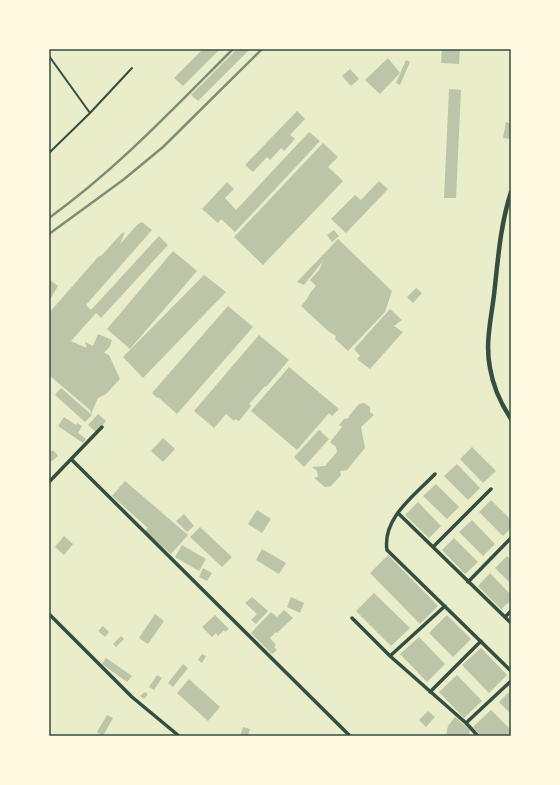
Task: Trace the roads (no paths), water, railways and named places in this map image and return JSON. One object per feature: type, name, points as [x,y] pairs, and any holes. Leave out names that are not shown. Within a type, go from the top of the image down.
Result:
[{"type":"street","points":[[511,192],[501,231],[488,343],[489,367],[494,385],[511,418]]},
{"type":"street","points":[[49,482],[102,427]]},
{"type":"street","points":[[71,459],[350,736]]},
{"type":"street","points":[[435,474],[398,513],[389,526],[386,541],[387,550],[511,671]]},
{"type":"street","points":[[433,547],[491,489]]},
{"type":"street","points":[[398,513],[511,623]]},
{"type":"street","points":[[468,582],[511,538]]},
{"type":"street","points":[[390,656],[445,606]]},
{"type":"street","points":[[505,617],[511,611]]},
{"type":"street","points":[[49,614],[132,697],[179,736]]},
{"type":"street","points":[[352,618],[390,656],[466,723],[478,736]]},
{"type":"street","points":[[430,692],[481,641]]},
{"type":"street","points":[[466,723],[511,681]]},
{"type":"lane","points":[[49,56],[90,113]]},
{"type":"lane","points":[[49,153],[90,113],[132,68]]},
{"type":"railway","points":[[49,218],[122,158],[167,116],[233,49]]},
{"type":"railway","points":[[49,234],[123,180],[163,147],[262,49]]}]
